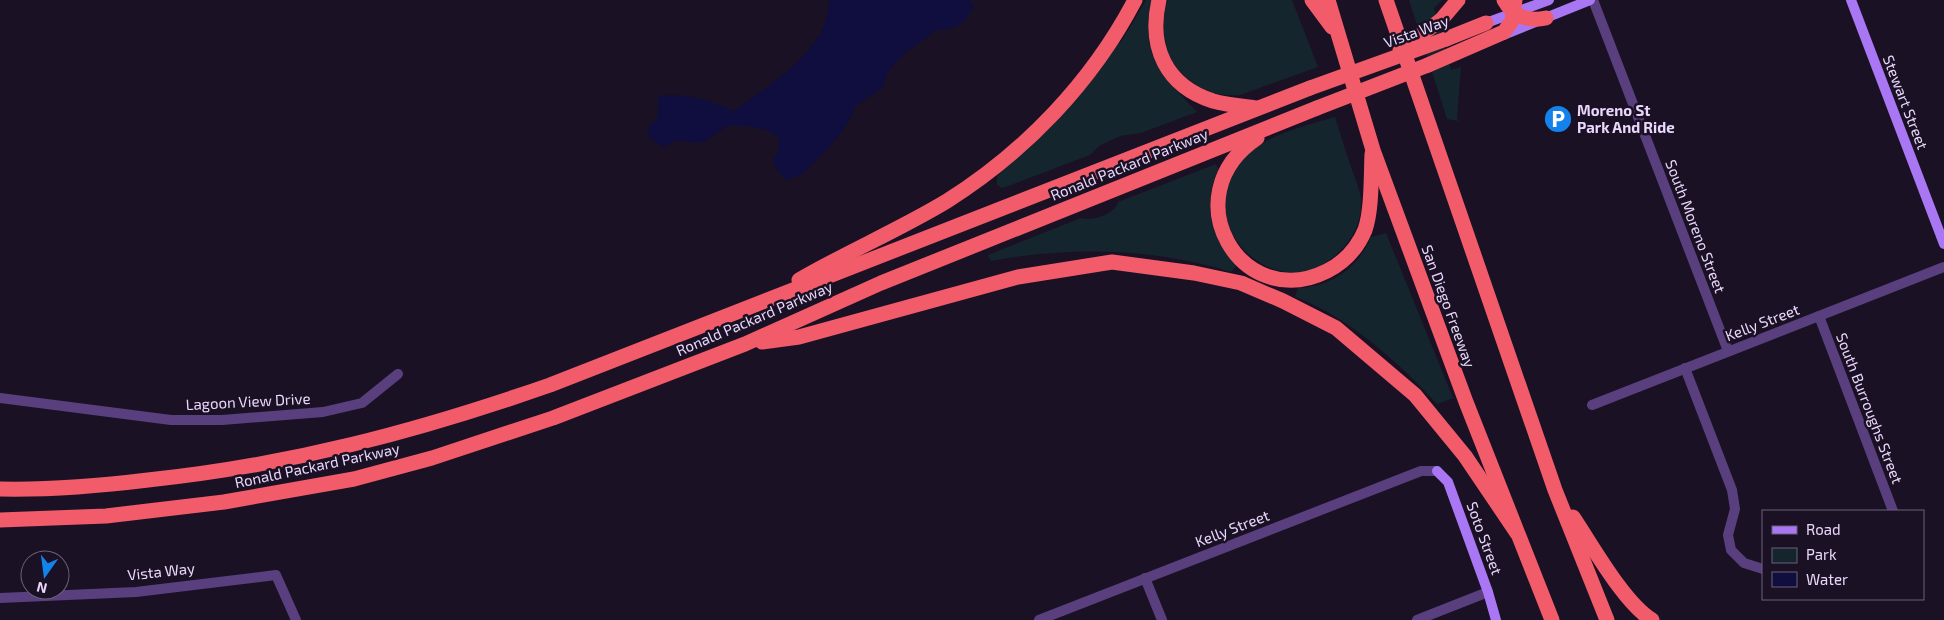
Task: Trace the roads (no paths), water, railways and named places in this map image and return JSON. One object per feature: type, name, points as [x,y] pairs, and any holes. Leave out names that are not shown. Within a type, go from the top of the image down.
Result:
[{"type":"highway","points":[[749,307],[948,200],[1017,149],[1052,116],[1085,78],[1105,50],[1135,0]]},
{"type":"highway","points":[[1159,0],[1155,17],[1159,52],[1169,71],[1182,86],[1215,102],[1257,108]]},
{"type":"highway","points":[[1312,0],[1340,38]]},
{"type":"highway","name":"San Diego Freeway","points":[[1328,0],[1373,150],[1517,533],[1552,620]]},
{"type":"highway","points":[[1386,0],[1554,490],[1607,620]]},
{"type":"highway","points":[[1380,62],[1408,45],[1441,20],[1458,0]]},
{"type":"highway","points":[[1504,0],[1537,20],[1546,18]]},
{"type":"highway","name":"Ronald Packard Parkway","points":[[0,520],[166,511],[289,492],[354,479],[432,458],[554,418],[745,344],[881,283],[1492,39],[1510,27],[1514,7]]},
{"type":"highway","name":"Vista Way","points":[[1380,62],[1486,23]]},
{"type":"highway","name":"Ronald Packard Parkway","points":[[3,489],[97,486],[219,472],[353,445],[458,417],[540,388],[1257,108],[1380,62]]},
{"type":"highway","points":[[1279,124],[1242,148],[1230,163],[1220,185],[1217,201],[1221,229],[1236,255],[1253,268],[1272,276],[1295,280],[1320,275],[1342,263],[1352,252],[1365,228],[1373,150]]},
{"type":"highway","points":[[745,344],[799,337],[1018,277],[1112,262],[1194,273],[1241,283],[1283,301],[1336,328],[1415,395],[1465,456],[1517,533]]},
{"type":"highway","points":[[1554,490],[1615,579],[1642,614],[1652,620]]},
{"type":"street","name":"Vista Way","points":[[1486,23],[1514,7],[1549,0]]},
{"type":"street","points":[[1492,39],[1592,0]]},
{"type":"street","name":"South Moreno Street","points":[[1592,0],[1728,351]]},
{"type":"street","name":"Stewart Street","points":[[1851,0],[1944,244]]},
{"type":"street","name":"Kelly Street","points":[[1592,405],[1944,267]]},
{"type":"street","name":"South Burroughs Street","points":[[1818,316],[1893,510]]},
{"type":"street","points":[[1685,368],[1732,490],[1735,509],[1728,535],[1731,550],[1744,563],[1762,569]]},
{"type":"street","name":"Lagoon View Drive","points":[[0,398],[171,420],[222,420],[323,412],[362,403],[398,374]]},
{"type":"street","name":"Kelly Street","points":[[1039,620],[1420,471],[1437,472]]},
{"type":"street","name":"Soto Street","points":[[1437,472],[1448,482],[1488,592],[1496,620]]},
{"type":"street","name":"Vista Way","points":[[0,598],[136,592],[276,575],[296,620]]},
{"type":"street","points":[[1146,578],[1162,620]]},
{"type":"street","points":[[1417,620],[1488,592]]},
{"type":"water","points":[[829,0],[969,0],[974,6],[964,22],[953,28],[937,30],[905,53],[889,70],[882,88],[856,106],[844,129],[829,147],[804,173],[787,180],[778,172],[773,160],[778,152],[779,138],[767,130],[746,126],[727,126],[706,141],[695,143],[677,140],[663,147],[650,138],[648,128],[657,119],[659,96],[669,95],[698,98],[734,111],[779,78],[808,50],[819,34],[827,18]]},
{"type":"place","name":"Moreno St Park And Ride","points":[[1558,119]]}]
